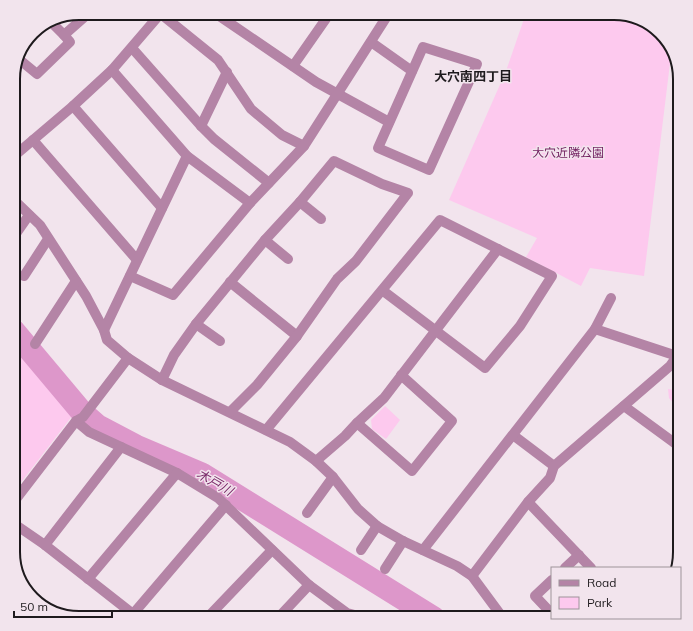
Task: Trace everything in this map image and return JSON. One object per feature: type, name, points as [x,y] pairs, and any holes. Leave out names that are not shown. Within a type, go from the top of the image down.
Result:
[{"type":"street","points":[[64,34],[81,20]]},
{"type":"street","points":[[20,150],[73,106],[112,70],[156,20]]},
{"type":"street","points":[[168,20],[218,60],[251,109],[282,135],[304,146]]},
{"type":"street","points":[[232,20],[316,82],[390,122]]},
{"type":"street","points":[[293,66],[325,20]]},
{"type":"street","points":[[130,276],[173,295],[250,203],[304,146],[385,20]]},
{"type":"street","points":[[23,62],[37,74],[70,42],[55,26]]},
{"type":"street","points":[[371,42],[412,71]]},
{"type":"street","points":[[423,46],[477,64],[428,170],[378,148],[412,71],[423,46]]},
{"type":"street","points":[[132,48],[214,140],[269,182]]},
{"type":"street","points":[[112,70],[187,156],[250,203]]},
{"type":"street","points":[[201,126],[226,72]]},
{"type":"street","points":[[73,106],[162,208]]},
{"type":"street","points":[[33,140],[138,260]]},
{"type":"street","points":[[104,330],[187,156]]},
{"type":"street","points":[[162,380],[174,355],[196,324],[265,240],[334,162],[382,184],[408,193],[356,261],[337,279],[297,336],[257,385],[230,412]]},
{"type":"street","points":[[300,202],[321,219]]},
{"type":"street","points":[[20,206],[40,225],[86,296],[104,330],[107,340],[128,358],[162,380],[290,442],[316,461],[333,476],[358,509],[377,526],[403,542],[457,566],[472,576],[498,611]]},
{"type":"street","points":[[20,228],[29,215]]},
{"type":"street","points":[[266,430],[382,290],[440,220],[552,276],[520,326],[485,368],[382,290]]},
{"type":"street","points":[[24,276],[48,239]]},
{"type":"street","points":[[265,240],[288,259]]},
{"type":"street","points":[[316,461],[346,436],[357,423],[384,398],[498,249]]},
{"type":"street","points":[[35,344],[76,281]]},
{"type":"street","points":[[230,282],[297,336]]},
{"type":"street","points":[[423,550],[595,329],[611,298]]},
{"type":"street","points":[[196,324],[220,342]]},
{"type":"street","points":[[595,329],[673,354]]},
{"type":"street","points":[[20,493],[128,358]]},
{"type":"street","points":[[472,576],[528,502],[550,478],[554,466],[673,362]]},
{"type":"street","points":[[357,423],[412,471],[452,420],[401,375]]},
{"type":"street","points":[[624,406],[673,442]]},
{"type":"street","points":[[82,417],[90,432],[177,473],[218,498],[309,585],[344,611]]},
{"type":"street","points":[[513,435],[554,466]]},
{"type":"street","points":[[45,545],[121,447]]},
{"type":"street","points":[[88,579],[177,473]]},
{"type":"street","points":[[307,513],[333,476]]},
{"type":"street","points":[[528,502],[590,567]]},
{"type":"street","points":[[135,611],[226,505]]},
{"type":"street","points":[[361,550],[377,526]]},
{"type":"street","points":[[20,527],[88,579],[125,611]]},
{"type":"street","points":[[385,569],[403,542]]},
{"type":"street","points":[[214,611],[272,550]]},
{"type":"street","points":[[566,567],[579,555]]},
{"type":"street","points":[[549,611],[535,596],[551,581]]},
{"type":"street","points":[[285,611],[309,585]]},
{"type":"green space","name":"大穴近隣公園","points":[[524,20],[625,21],[637,24],[647,30],[661,43],[670,62],[644,276],[590,268],[581,286],[526,257],[537,238],[449,200],[506,71]]},
{"type":"green space","points":[[20,344],[76,411],[20,484]]},
{"type":"green space","points":[[668,389],[673,390],[673,403],[669,398]]},
{"type":"green space","points":[[385,406],[400,420],[386,439],[372,429],[371,420]]},
{"type":"waterway","name":"木戸川","points":[[20,338],[81,411],[98,426],[136,446],[202,474],[423,611]]},
{"type":"district","name":"大穴南四丁目","points":[[473,76]]}]
